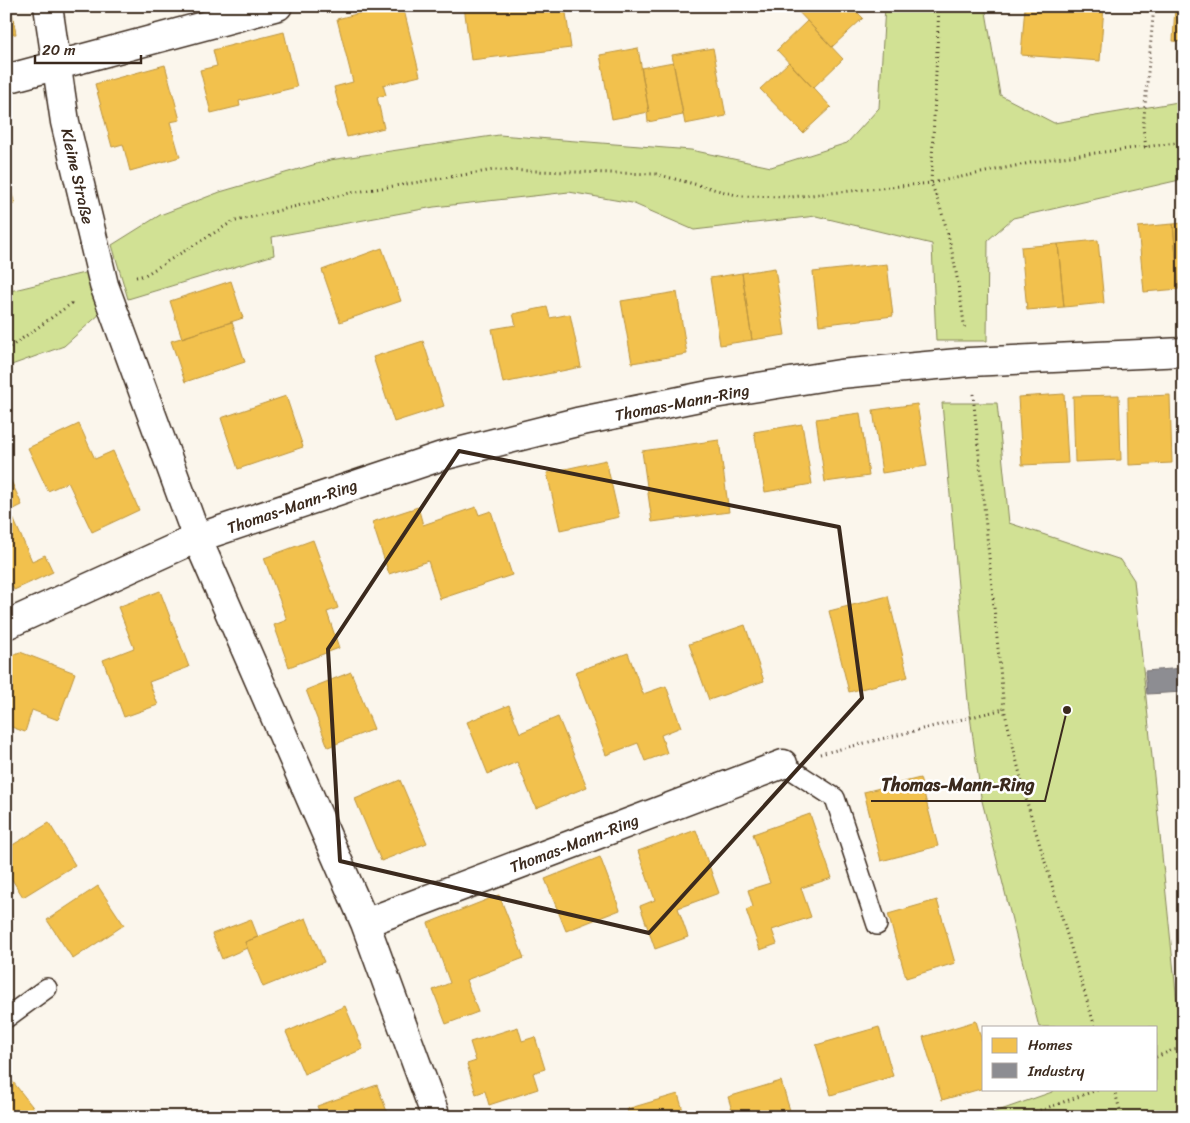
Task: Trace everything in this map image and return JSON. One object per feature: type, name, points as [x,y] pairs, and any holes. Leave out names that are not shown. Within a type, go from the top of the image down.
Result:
[{"type":"street","name":"Kleine Straße","points":[[48,6],[55,66],[65,122],[104,285]]},
{"type":"street","points":[[6,80],[278,6]]},
{"type":"street","points":[[104,285],[197,538],[365,924],[436,1117]]},
{"type":"street","name":"Thomas-Mann-Ring","points":[[6,625],[197,538],[442,456],[577,422],[714,394],[840,374],[969,362],[1184,352]]},
{"type":"street","name":"Thomas-Mann-Ring","points":[[365,924],[783,764]]},
{"type":"lane","points":[[783,764],[835,798],[877,925]]},
{"type":"lane","points":[[6,1018],[47,988]]},
{"type":"path","points":[[939,6],[931,183],[942,210],[957,269],[969,362],[1004,709],[1026,799],[1095,1026]]},
{"type":"path","points":[[1146,147],[1144,128],[1154,6]]},
{"type":"path","points":[[6,350],[86,294],[104,285],[145,275],[232,222],[350,193],[494,170],[656,174],[740,196],[790,197],[931,183],[1055,158],[1184,142]]},
{"type":"path","points":[[783,764],[839,748],[1004,709]]},
{"type":"path","points":[[1158,1056],[1173,1050],[1184,1049]]},
{"type":"path","points":[[1021,1117],[1097,1090]]},
{"type":"path","points":[[1114,1090],[1122,1117]]},
{"type":"highlighted area","points":[[459,451],[839,527],[862,698],[649,933],[340,861],[328,649]]},
{"type":"green space","points":[[885,6],[985,6],[1000,95],[1054,123],[1184,101],[1184,179],[1013,218],[988,240],[987,341],[936,341],[932,244],[816,216],[694,230],[632,203],[569,192],[434,207],[272,237],[274,255],[128,299],[112,245],[160,215],[220,192],[330,160],[499,135],[691,150],[771,167],[847,143],[879,108]]},
{"type":"green space","points":[[88,272],[101,313],[64,346],[6,367],[6,292]]},
{"type":"green space","points":[[942,403],[997,403],[1009,523],[1121,560],[1134,580],[1179,1022],[1184,1081],[1184,1117],[981,1117],[1052,1092],[1052,1090],[1158,1090],[1158,1026],[1039,1026],[981,797],[968,701]]},
{"type":"building: Homes","points":[[6,6],[11,6],[16,34],[6,35]]},
{"type":"building: Homes","points":[[387,6],[403,6],[420,76],[383,85],[386,95],[377,97],[384,128],[347,137],[334,87],[353,82],[337,19]]},
{"type":"building: Homes","points":[[464,6],[565,6],[571,48],[471,60]]},
{"type":"building: Homes","points":[[793,6],[851,6],[863,18],[832,47]]},
{"type":"building: Homes","points":[[1025,6],[1104,6],[1100,61],[1021,55]]},
{"type":"building: Homes","points":[[1175,6],[1184,6],[1184,42],[1173,41]]},
{"type":"building: Homes","points":[[807,21],[843,59],[813,88],[777,50]]},
{"type":"building: Homes","points":[[284,32],[297,87],[239,101],[240,106],[211,113],[200,70],[217,66],[213,50]]},
{"type":"building: Homes","points":[[638,48],[649,112],[612,119],[600,55]]},
{"type":"building: Homes","points":[[713,48],[726,116],[685,124],[672,55]]},
{"type":"building: Homes","points":[[673,62],[683,115],[648,122],[647,113],[649,112],[641,68]]},
{"type":"building: Homes","points":[[789,62],[831,107],[803,133],[760,89]]},
{"type":"building: Homes","points":[[165,65],[180,120],[170,122],[180,157],[130,171],[123,144],[112,147],[95,84]]},
{"type":"building: Homes","points":[[6,175],[15,204],[6,207]]},
{"type":"building: Homes","points":[[1184,223],[1184,289],[1179,289],[1173,224]]},
{"type":"building: Homes","points":[[1173,224],[1179,289],[1144,292],[1138,227]]},
{"type":"building: Homes","points":[[1098,240],[1104,303],[1064,307],[1058,244]]},
{"type":"building: Homes","points":[[1058,244],[1064,307],[1027,310],[1021,247]]},
{"type":"building: Homes","points":[[382,248],[401,301],[340,322],[322,270]]},
{"type":"building: Homes","points":[[887,264],[893,316],[819,325],[813,272]]},
{"type":"building: Homes","points":[[775,268],[785,335],[752,340],[742,273]]},
{"type":"building: Homes","points":[[742,273],[752,340],[720,345],[710,278]]},
{"type":"building: Homes","points":[[231,281],[243,318],[182,338],[170,301]]},
{"type":"building: Homes","points":[[677,292],[687,354],[632,363],[621,301]]},
{"type":"building: Homes","points":[[547,307],[550,318],[570,314],[581,367],[503,383],[492,329],[516,325],[513,314]]},
{"type":"building: Homes","points":[[232,322],[245,362],[185,382],[171,341]]},
{"type":"building: Homes","points":[[423,341],[444,406],[394,422],[373,357]]},
{"type":"building: Homes","points":[[1064,394],[1068,463],[1022,465],[1018,397]]},
{"type":"building: Homes","points":[[1119,395],[1121,460],[1075,462],[1073,396]]},
{"type":"building: Homes","points":[[1170,395],[1172,463],[1129,465],[1128,397]]},
{"type":"building: Homes","points":[[286,396],[303,447],[238,469],[221,418]]},
{"type":"building: Homes","points":[[1181,400],[1184,400],[1183,463]]},
{"type":"building: Homes","points":[[917,404],[927,466],[882,473],[873,410]]},
{"type":"building: Homes","points":[[860,413],[869,476],[825,482],[816,419]]},
{"type":"building: Homes","points":[[79,424],[95,459],[113,451],[139,510],[92,532],[68,482],[48,491],[28,448]]},
{"type":"building: Homes","points":[[802,424],[812,484],[765,492],[754,432]]},
{"type":"building: Homes","points":[[719,440],[729,512],[652,522],[642,451]]},
{"type":"building: Homes","points":[[606,460],[619,517],[560,530],[547,473]]},
{"type":"building: Homes","points":[[6,470],[22,505],[10,511],[32,561],[45,555],[53,572],[14,590],[6,572]]},
{"type":"building: Homes","points":[[418,507],[423,525],[476,507],[479,515],[491,511],[512,575],[440,599],[428,561],[389,574],[372,522]]},
{"type":"building: Homes","points":[[313,540],[338,608],[327,612],[339,648],[289,667],[274,625],[287,620],[264,558]]},
{"type":"building: Homes","points":[[160,591],[189,667],[149,682],[158,705],[124,717],[103,660],[134,648],[118,607]]},
{"type":"building: Homes","points":[[888,596],[908,677],[849,692],[829,611]]},
{"type":"building: Homes","points":[[1184,599],[1184,668],[1182,669],[1177,600]]},
{"type":"building: Homes","points":[[745,625],[764,681],[709,700],[689,644]]},
{"type":"building: Homes","points":[[20,652],[75,673],[58,720],[32,710],[25,732],[6,725],[6,657]]},
{"type":"building: Homes","points":[[628,653],[643,694],[666,686],[681,727],[661,735],[667,753],[645,761],[638,743],[606,755],[575,672]]},
{"type":"building: Homes","points":[[351,672],[374,729],[328,747],[306,690]]},
{"type":"building: Homes","points":[[509,705],[520,733],[558,717],[587,787],[536,808],[517,762],[488,774],[467,722]]},
{"type":"building: Homes","points":[[920,778],[938,846],[881,861],[864,792]]},
{"type":"building: Homes","points":[[400,780],[427,843],[381,861],[355,799]]},
{"type":"building: Homes","points":[[810,814],[832,878],[801,888],[811,917],[772,930],[777,944],[760,950],[746,910],[753,907],[748,890],[770,883],[753,834]]},
{"type":"building: Homes","points":[[49,823],[75,865],[23,897],[6,870],[6,849]]},
{"type":"building: Homes","points":[[696,830],[719,893],[678,908],[688,937],[655,949],[640,906],[655,900],[638,851]]},
{"type":"building: Homes","points":[[600,857],[620,910],[566,931],[545,879]]},
{"type":"building: Homes","points":[[98,886],[124,925],[73,959],[47,920]]},
{"type":"building: Homes","points":[[499,895],[524,958],[466,980],[478,1012],[446,1024],[433,990],[450,983],[428,923]]},
{"type":"building: Homes","points":[[937,900],[955,963],[906,978],[888,914]]},
{"type":"building: Homes","points":[[306,918],[324,962],[263,987],[245,942]]},
{"type":"building: Homes","points":[[251,919],[258,937],[245,942],[247,948],[222,959],[212,934]]},
{"type":"building: Homes","points":[[345,1006],[363,1049],[304,1074],[286,1032]]},
{"type":"building: Homes","points":[[976,1021],[982,1041],[982,1089],[942,1100],[923,1037]]},
{"type":"building: Homes","points":[[518,1027],[522,1041],[535,1037],[545,1069],[533,1073],[538,1089],[489,1105],[485,1091],[476,1094],[467,1064],[476,1061],[470,1042]]},
{"type":"building: Homes","points":[[879,1027],[893,1076],[831,1095],[816,1045]]},
{"type":"building: Homes","points":[[6,1073],[39,1115],[37,1117],[6,1117]]},
{"type":"building: Homes","points":[[781,1081],[792,1117],[734,1117],[728,1097]]},
{"type":"building: Homes","points":[[377,1085],[389,1117],[321,1117],[317,1106]]},
{"type":"building: Homes","points":[[678,1094],[685,1117],[629,1117],[627,1109]]},
{"type":"building: Industry","points":[[1184,668],[1184,692],[1147,694],[1145,671]]},
{"type":"place","name":"Thomas-Mann-Ring","points":[[1067,710]]}]
